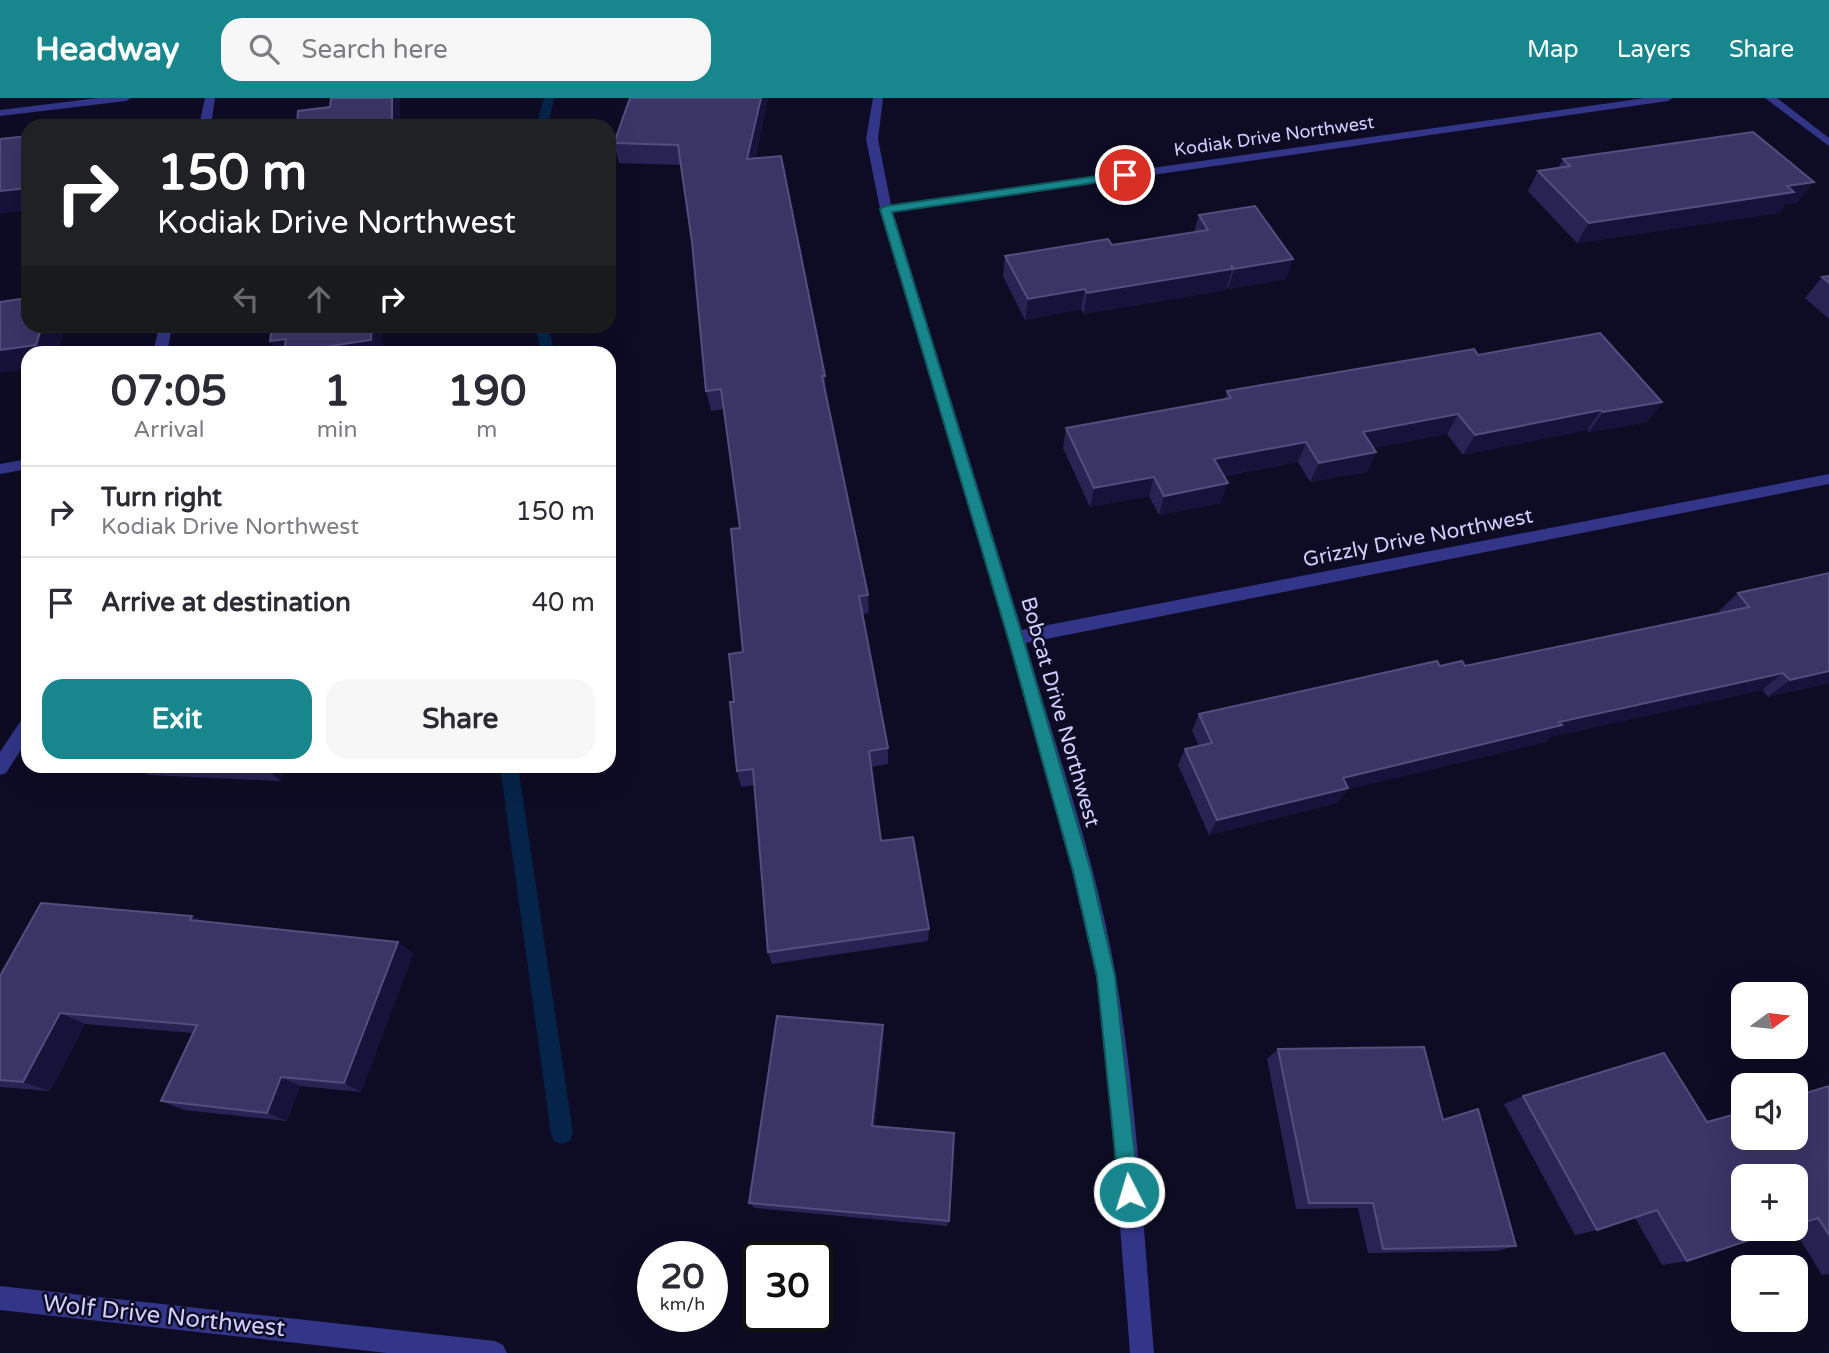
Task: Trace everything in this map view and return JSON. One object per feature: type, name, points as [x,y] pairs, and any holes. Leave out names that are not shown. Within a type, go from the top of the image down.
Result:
[{"type":"street","points":[[0,113],[126,98]]},
{"type":"street","points":[[206,119],[210,98]]},
{"type":"street","name":"Bobcat Drive Northwest","points":[[878,98],[873,111],[872,153],[886,209],[1016,638],[1082,871],[1106,976],[1122,1111],[1142,1353]]},
{"type":"street","name":"Kodiak Drive Northwest","points":[[886,209],[1668,98]]},
{"type":"street","points":[[1770,98],[1829,143]]},
{"type":"street","points":[[0,469],[21,465]]},
{"type":"street","name":"Grizzly Drive Northwest","points":[[1016,638],[1829,479]]},
{"type":"street","points":[[0,767],[21,735]]},
{"type":"street","name":"Wolf Drive Northwest","points":[[0,1298],[495,1353]]},
{"type":"building","points":[[331,98],[392,98],[392,119],[297,119],[298,111],[330,107]]},
{"type":"building","points":[[630,98],[761,98],[747,159],[781,156],[825,376],[822,376],[868,595],[859,596],[888,748],[869,751],[881,841],[913,837],[929,929],[768,952],[753,769],[737,771],[730,702],[734,702],[729,654],[743,652],[731,529],[740,528],[721,389],[706,391],[692,242],[678,145],[616,143]]},
{"type":"building","points":[[1753,132],[1814,182],[1787,186],[1794,192],[1589,223],[1538,171],[1570,166],[1563,159]]},
{"type":"building","points":[[21,137],[21,189],[0,191],[0,139]]},
{"type":"building","points":[[1255,206],[1293,259],[1234,269],[1231,265],[1232,269],[1087,293],[1085,289],[1028,299],[1005,256],[1108,239],[1112,245],[1208,230],[1199,215]]},
{"type":"building","points":[[21,299],[21,333],[40,333],[36,345],[0,350],[0,302]]},
{"type":"building","points":[[271,333],[372,333],[371,340],[331,346],[285,346],[286,339],[270,341]]},
{"type":"building","points":[[1600,333],[1662,402],[1603,412],[1601,410],[1475,435],[1458,414],[1363,432],[1376,452],[1319,463],[1306,442],[1214,459],[1228,483],[1164,496],[1154,477],[1094,488],[1066,428],[1231,398],[1227,391],[1474,349],[1478,355]]},
{"type":"building","points":[[1829,573],[1829,671],[1790,680],[1783,673],[1559,722],[1562,725],[1343,778],[1348,788],[1217,820],[1185,749],[1212,743],[1199,714],[1437,661],[1440,666],[1462,661],[1465,666],[1749,607],[1738,593]]},
{"type":"building","points":[[41,903],[192,916],[190,920],[398,942],[344,1083],[281,1077],[267,1113],[161,1101],[197,1025],[60,1013],[23,1082],[0,1080],[0,976]]},
{"type":"building","points":[[777,1016],[883,1025],[872,1126],[954,1133],[949,1221],[749,1203]]},
{"type":"building","points":[[1424,1047],[1443,1120],[1478,1109],[1516,1246],[1383,1249],[1373,1203],[1309,1203],[1278,1049]]},
{"type":"building","points":[[1664,1053],[1707,1122],[1731,1115],[1731,1150],[1808,1150],[1808,1092],[1829,1086],[1829,1235],[1818,1218],[1808,1221],[1808,1164],[1731,1164],[1731,1241],[1746,1241],[1687,1261],[1657,1210],[1597,1230],[1523,1096]]},
{"type":"waterway","points":[[544,119],[549,98]]},
{"type":"waterway","points":[[544,333],[546,346]]},
{"type":"waterway","points":[[510,773],[562,1133]]},
{"type":"route","points":[[1125,175],[886,209],[1016,638],[1082,871],[1106,976],[1129,1192]]}]
